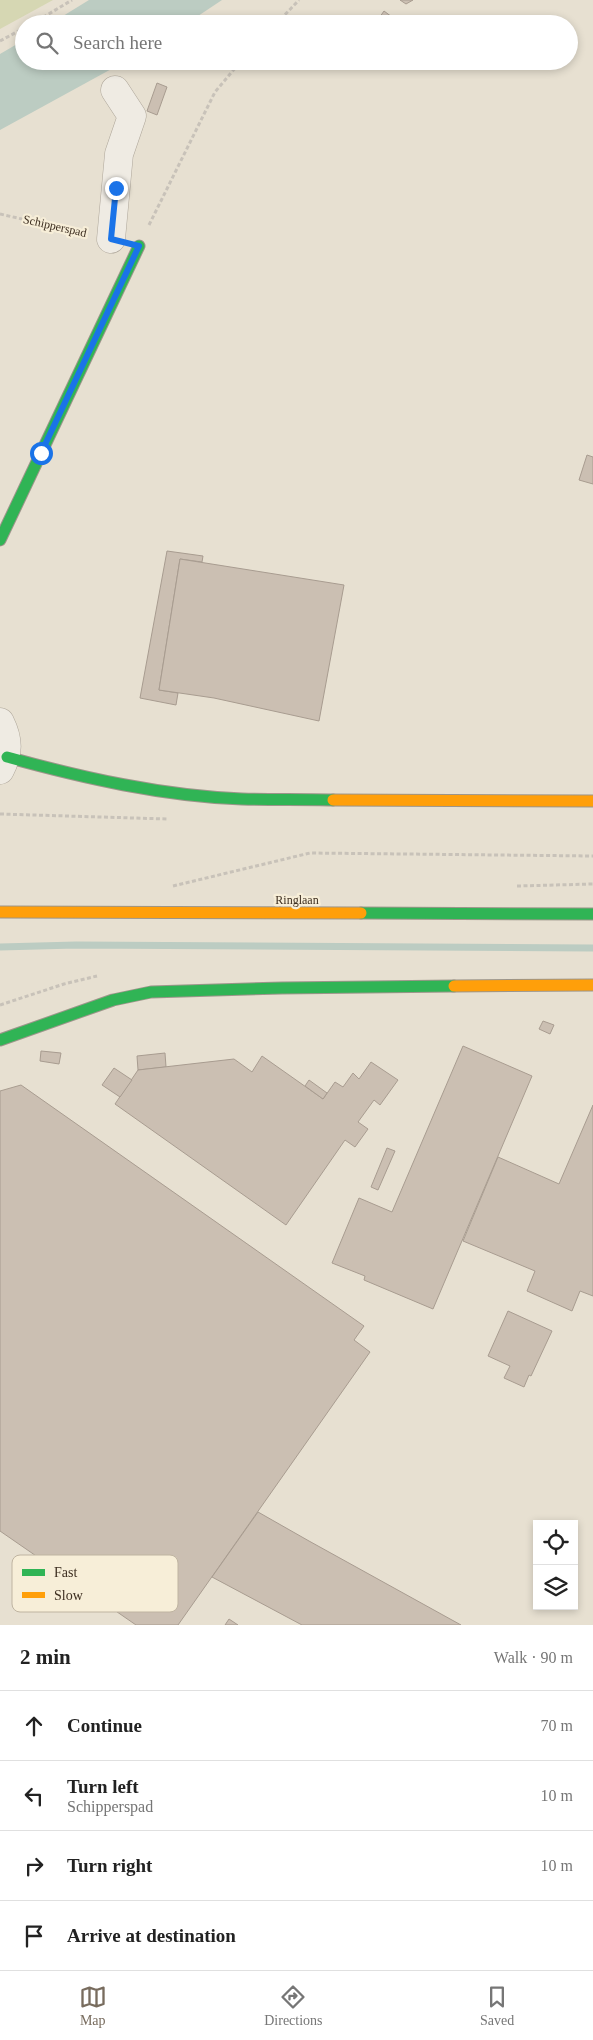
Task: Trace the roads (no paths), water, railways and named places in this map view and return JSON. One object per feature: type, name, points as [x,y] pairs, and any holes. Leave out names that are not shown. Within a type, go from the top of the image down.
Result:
[{"type":"street","points":[[111,239],[120,154],[132,116],[115,90]]},
{"type":"street","points":[[0,540],[139,246]]},
{"type":"street","points":[[0,722],[7,736],[4,764],[43,767],[136,787],[189,795],[241,799],[593,801]]},
{"type":"street","name":"Ringlaan","points":[[0,912],[593,914]]},
{"type":"street","points":[[0,1040],[113,1000],[152,992],[282,988],[593,985]]},
{"type":"waterway","points":[[0,947],[76,945],[593,948]]}]
